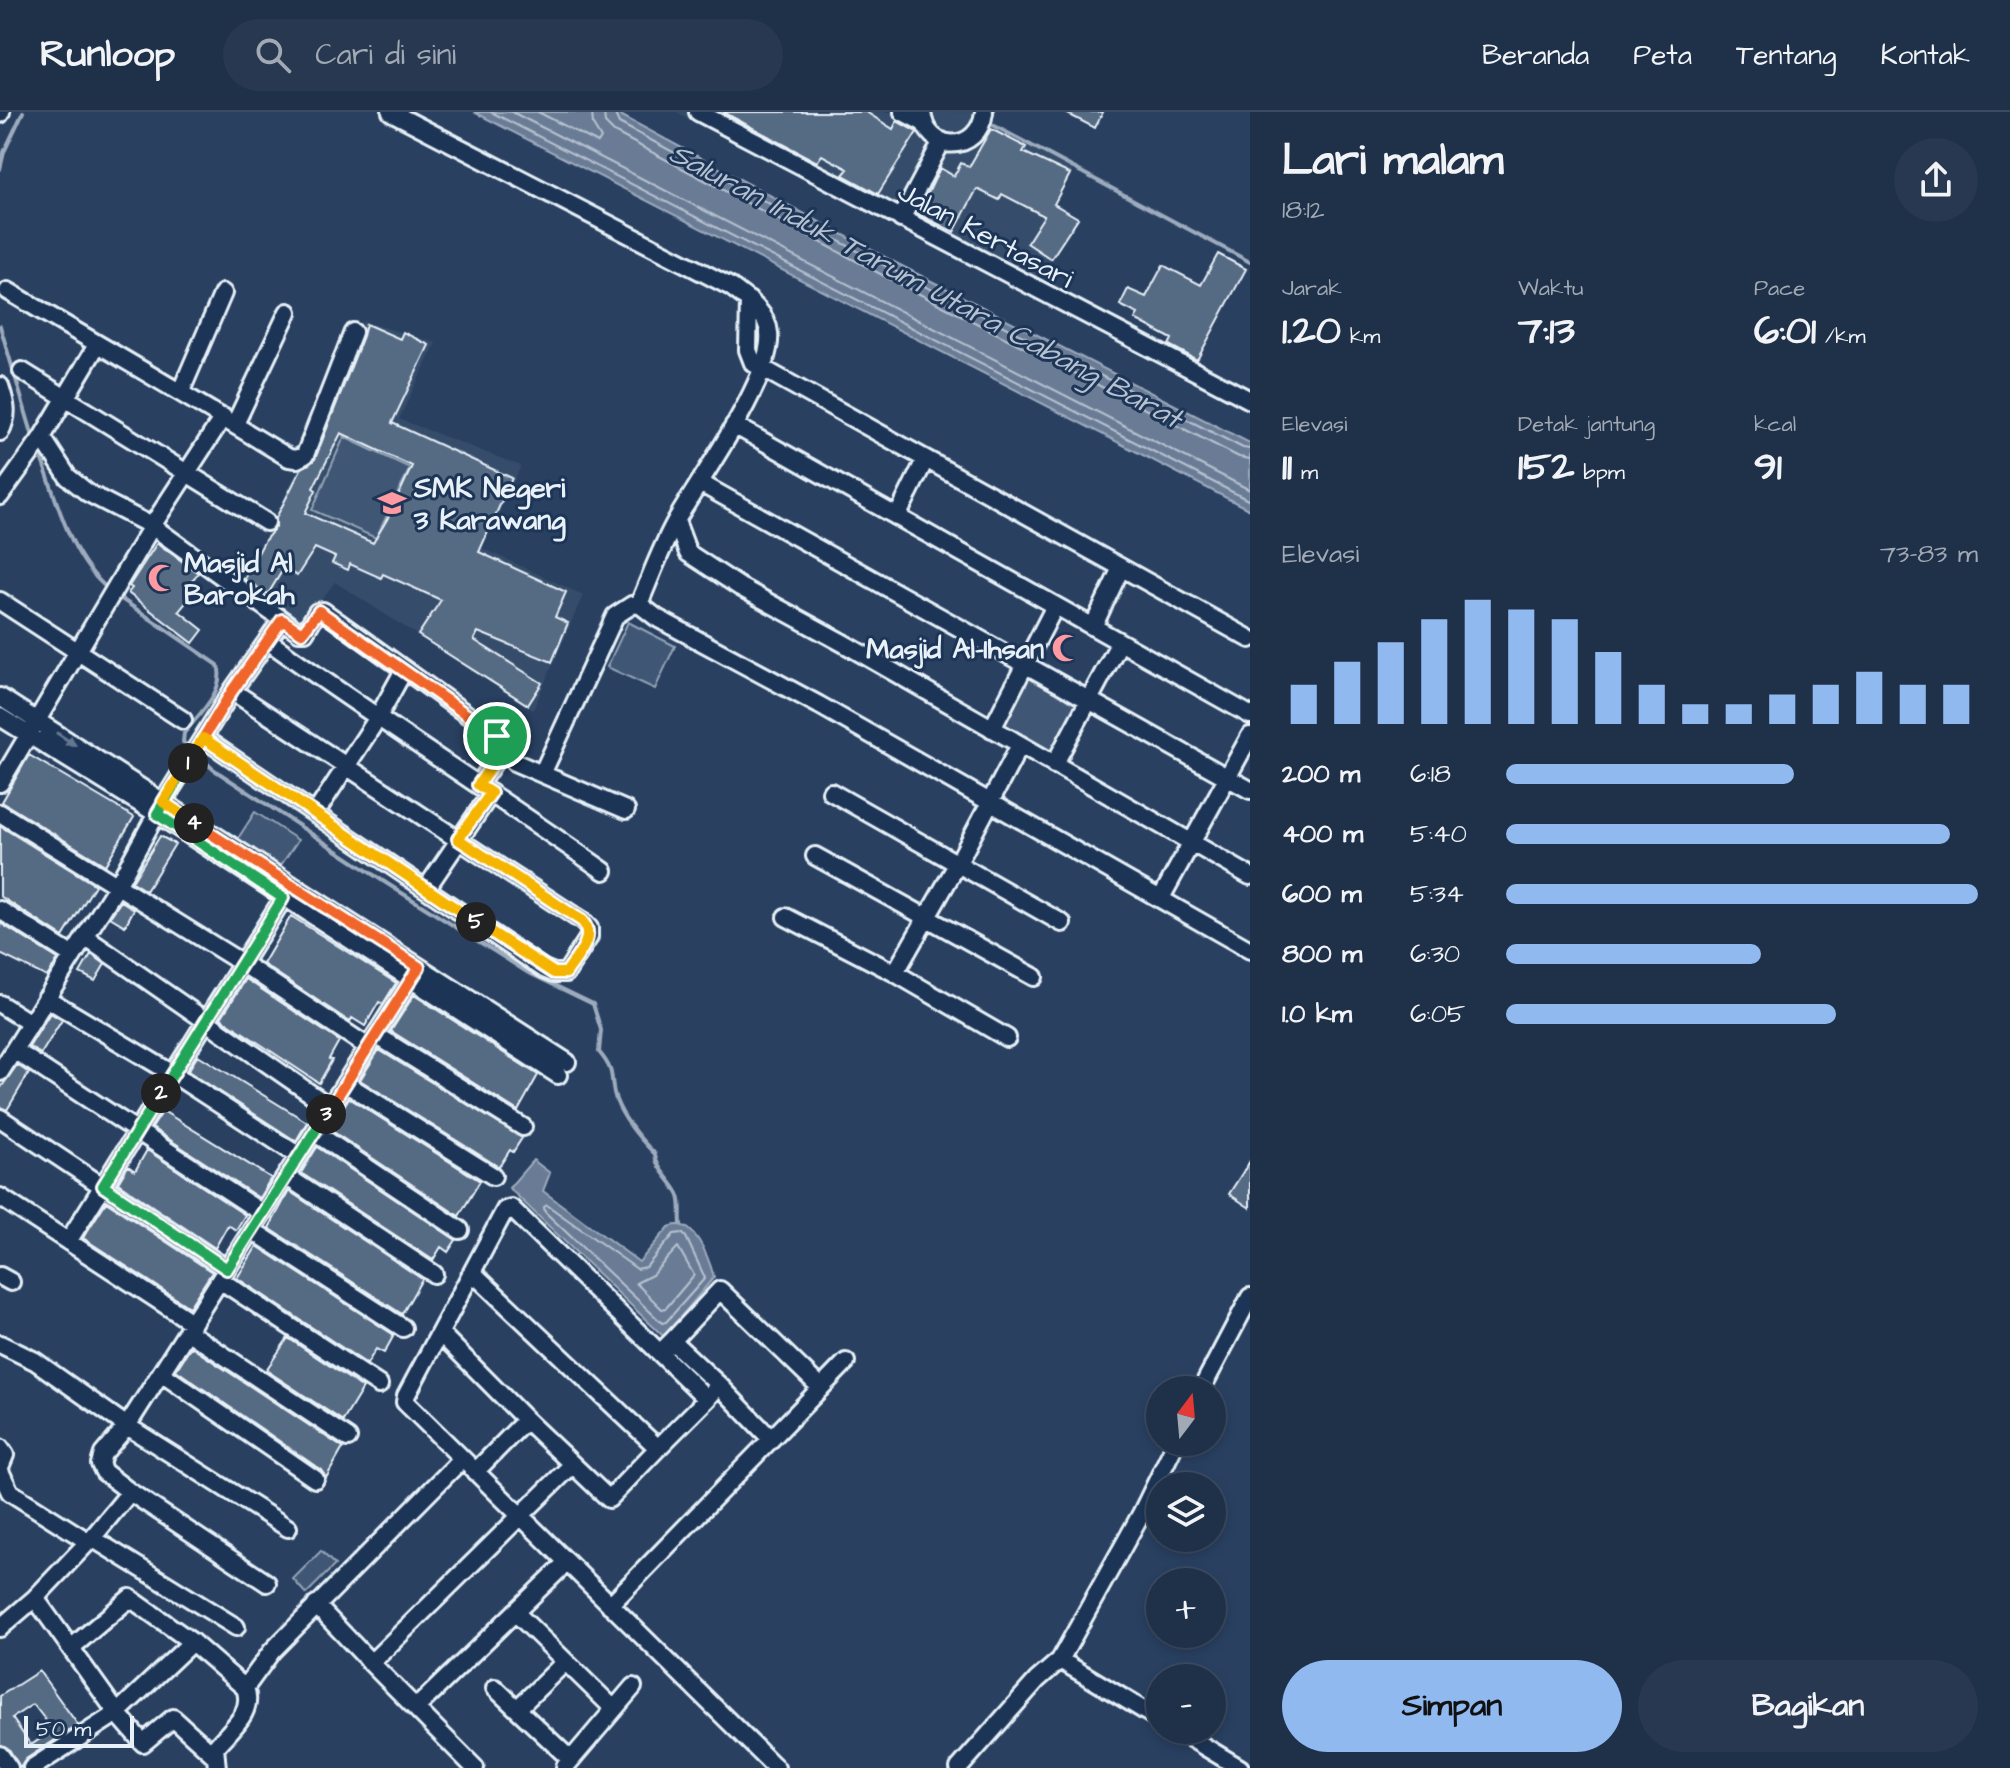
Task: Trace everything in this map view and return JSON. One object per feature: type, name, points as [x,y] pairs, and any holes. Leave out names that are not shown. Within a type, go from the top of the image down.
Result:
[{"type":"street","points":[[391,112],[731,287],[765,317],[769,329],[768,356],[734,425],[676,521],[639,604]]},
{"type":"street","name":"Jalan Kertasari","points":[[698,112],[1250,400]]},
{"type":"street","points":[[903,112],[923,118],[934,137],[952,144],[971,138],[983,123],[984,112]]},
{"type":"street","points":[[901,219],[942,141]]},
{"type":"street","points":[[8,291],[181,391],[289,458],[297,459],[305,455],[353,332]]},
{"type":"street","points":[[181,391],[223,293]]},
{"type":"street","points":[[0,783],[152,526],[187,474],[229,421],[288,312]]},
{"type":"street","points":[[0,496],[41,438],[97,345]]},
{"type":"street","points":[[761,369],[1250,639]]},
{"type":"street","points":[[22,371],[266,522]]},
{"type":"street","points":[[0,386],[7,407],[0,432]]},
{"type":"street","points":[[734,425],[1250,715]]},
{"type":"street","points":[[41,438],[68,477],[88,493],[152,526],[302,633],[317,612],[323,611],[503,742],[502,751],[458,839],[426,889]]},
{"type":"street","points":[[897,517],[925,460]]},
{"type":"street","points":[[700,483],[1250,790]]},
{"type":"street","points":[[676,521],[688,553],[740,587],[1250,876]]},
{"type":"street","points":[[1093,627],[1121,568]]},
{"type":"street","points":[[0,601],[183,720]]},
{"type":"street","points":[[542,774],[615,616],[639,604],[657,618],[992,802],[1250,950]]},
{"type":"street","points":[[992,729],[1055,606]]},
{"type":"street","points":[[0,1072],[117,886],[160,808],[232,691],[282,620]]},
{"type":"street","points":[[268,641],[377,719],[604,871]]},
{"type":"street","points":[[1054,765],[1120,642]]},
{"type":"street","points":[[315,814],[377,719],[404,670]]},
{"type":"street","points":[[201,741],[554,973],[566,973],[589,937],[589,928],[582,921],[232,691]]},
{"type":"street","points":[[0,697],[32,727],[563,1068]]},
{"type":"street","points":[[0,717],[32,727]]},
{"type":"street","points":[[1161,898],[1250,736]]},
{"type":"street","points":[[895,973],[992,802],[1020,745]]},
{"type":"street","points":[[514,762],[626,810]]},
{"type":"street","points":[[831,792],[1062,923]]},
{"type":"street","points":[[0,813],[242,963],[523,1127]]},
{"type":"street","points":[[815,856],[1034,977]]},
{"type":"street","points":[[69,1240],[287,892]]},
{"type":"street","points":[[0,910],[73,956]]},
{"type":"street","points":[[786,917],[895,973],[1007,1038]]},
{"type":"street","points":[[85,937],[330,1107]]},
{"type":"street","points":[[267,1583],[130,1492],[104,1472],[100,1464],[103,1454],[127,1426],[415,974]]},
{"type":"street","points":[[46,998],[173,1074],[299,1156]]},
{"type":"street","points":[[0,1004],[30,1023]]},
{"type":"street","points":[[14,1050],[262,1213]]},
{"type":"street","points":[[345,1083],[493,1176]]},
{"type":"street","points":[[0,1118],[103,1186],[379,1385]]},
{"type":"street","points":[[314,1132],[460,1230]]},
{"type":"street","points":[[286,1176],[434,1274]]},
{"type":"street","points":[[0,1197],[69,1240],[348,1438]]},
{"type":"street","points":[[707,1399],[511,1208],[505,1210],[405,1402],[776,1768]]},
{"type":"street","points":[[252,1230],[403,1328]]},
{"type":"street","points":[[473,1273],[658,1448]]},
{"type":"street","points":[[660,1354],[720,1290],[821,1388]]},
{"type":"street","points":[[1208,1376],[1250,1297]]},
{"type":"street","points":[[441,1334],[609,1499],[719,1385]]},
{"type":"street","points":[[672,1341],[771,1439]]},
{"type":"street","points":[[0,1344],[35,1361],[127,1426],[288,1528]]},
{"type":"street","points":[[610,1605],[846,1362]]},
{"type":"street","points":[[161,1373],[315,1479]]},
{"type":"street","points":[[475,1472],[526,1420]]},
{"type":"street","points":[[0,1448],[5,1455],[0,1469],[10,1492],[88,1542],[236,1627]]},
{"type":"street","points":[[959,1768],[1054,1665],[1141,1514],[1169,1456]]},
{"type":"street","points":[[245,1688],[272,1651],[462,1459]]},
{"type":"street","points":[[371,1663],[572,1465]]},
{"type":"street","points":[[0,1628],[35,1598],[130,1492]]},
{"type":"street","points":[[88,1542],[134,1578],[126,1591],[130,1598],[192,1642],[245,1688],[249,1698],[247,1710],[217,1745],[215,1761]]},
{"type":"street","points":[[416,1708],[567,1562]]},
{"type":"street","points":[[35,1598],[117,1713],[143,1743],[173,1718],[215,1761]]},
{"type":"street","points":[[71,1648],[130,1598]]},
{"type":"street","points":[[316,1605],[475,1768]]},
{"type":"street","points":[[515,1612],[614,1709]]},
{"type":"street","points":[[32,1768],[117,1713],[192,1642]]},
{"type":"street","points":[[517,1709],[565,1662]]},
{"type":"street","points":[[1054,1665],[1146,1713]]},
{"type":"street","points":[[495,1688],[567,1764],[633,1687]]},
{"type":"street","points":[[1200,1744],[1240,1768]]},
{"type":"street","points":[[0,1755],[9,1768]]},
{"type":"shaded area","points":[[676,112],[996,112],[989,125],[1075,167],[1053,203],[1078,218],[1051,259],[1032,296]]},
{"type":"shaded area","name":"SMK Negeri 3 Karawang","points":[[363,321],[436,343],[399,419],[521,466],[482,548],[583,595],[533,710],[335,582],[302,624],[243,581],[305,455]]},
{"type":"shaded area","points":[[344,437],[410,468],[376,538],[312,510]]},
{"type":"shaded area","points":[[628,622],[675,646],[655,689],[607,667]]},
{"type":"shaded area","points":[[1025,665],[1088,700],[1054,765],[992,729]]},
{"type":"shaded area","points":[[255,812],[298,840],[279,868],[237,840]]},
{"type":"shaded area","points":[[321,1551],[335,1565],[306,1594],[293,1579]]},
{"type":"water","name":"Saluran Induk Tarum Utara Cabang Barat","points":[[474,112],[615,112],[896,263],[1250,443],[1250,510]]},
{"type":"water","points":[[533,1160],[550,1173],[543,1191],[639,1262],[669,1227],[686,1227],[699,1241],[714,1277],[664,1337],[509,1188]]},
{"type":"building","points":[[723,112],[866,112],[893,129],[897,121],[917,132],[878,194],[843,175],[848,169],[822,155],[817,162]]},
{"type":"building","points":[[1064,112],[1103,112],[1095,128]]},
{"type":"building","points":[[991,129],[1026,147],[1023,152],[1070,174],[1054,204],[1078,218],[1051,259],[1027,243],[1044,216],[1002,194],[999,200],[977,189],[954,232],[918,214],[940,168],[954,176],[961,163],[969,167]]},
{"type":"building","points":[[1218,254],[1246,269],[1197,360],[1169,345],[1172,339],[1135,319],[1138,314],[1120,305],[1128,289],[1146,297],[1163,265],[1201,285]]},
{"type":"building","name":"SMK Negeri 3 Karawang","points":[[366,324],[400,339],[403,332],[429,345],[392,423],[512,478],[479,552],[566,592],[555,617],[568,623],[552,662],[478,632],[474,640],[542,683],[528,705],[418,635],[441,600],[383,574],[381,578],[350,564],[348,570],[332,563],[335,557],[315,548],[297,576],[284,568],[268,594],[244,579],[265,540],[276,527],[276,518],[301,469],[315,459]],"holes":[[[341,433],[412,466],[373,543],[305,513],[316,490],[313,488]]]},
{"type":"building","points":[[157,543],[198,573],[191,582],[198,588],[179,611],[203,630],[193,643],[128,593],[132,588],[129,586]]},
{"type":"building","points":[[29,755],[134,817],[105,865],[2,802]]},
{"type":"building","points":[[0,826],[95,885],[63,937],[0,896]]},
{"type":"building","points":[[160,836],[175,844],[146,891],[132,882]]},
{"type":"building","points":[[121,901],[134,909],[125,926],[110,917]]},
{"type":"building","points":[[291,916],[396,983],[383,1004],[379,1002],[365,1026],[352,1018],[350,1022],[263,964]]},
{"type":"building","points":[[0,923],[58,959],[47,977],[0,954]]},
{"type":"building","points":[[91,954],[105,964],[95,981],[80,973]]},
{"type":"building","points":[[246,979],[339,1041],[319,1083],[221,1018]]},
{"type":"building","points":[[414,995],[538,1075],[518,1111],[391,1031]]},
{"type":"building","points":[[50,1013],[62,1020],[41,1054],[29,1047]]},
{"type":"building","points":[[379,1050],[522,1138],[513,1152],[510,1150],[499,1167],[360,1080]]},
{"type":"building","points":[[198,1055],[307,1122],[296,1141],[188,1071]]},
{"type":"building","points":[[17,1065],[29,1073],[7,1110],[0,1107],[0,1089]]},
{"type":"building","points":[[349,1098],[480,1181],[459,1216],[329,1129]]},
{"type":"building","points":[[163,1111],[271,1178],[259,1198],[152,1128]]},
{"type":"building","points":[[317,1147],[456,1240],[448,1252],[441,1247],[433,1260],[301,1173]]},
{"type":"building","points":[[147,1150],[245,1215],[236,1230],[228,1225],[215,1248],[118,1183],[128,1166],[135,1171]]},
{"type":"building","points":[[1250,1161],[1250,1208],[1229,1194]]},
{"type":"building","points":[[289,1191],[422,1279],[402,1314],[269,1228]]},
{"type":"building","points":[[106,1202],[212,1272],[189,1307],[83,1238]]},
{"type":"building","points":[[257,1246],[394,1335],[384,1353],[376,1349],[367,1364],[237,1278]]},
{"type":"building","points":[[288,1338],[363,1388],[343,1421],[266,1370]]},
{"type":"building","points":[[191,1347],[343,1448],[326,1478],[321,1470],[176,1370]]},
{"type":"building","points":[[39,1671],[78,1725],[26,1759],[20,1768],[9,1749],[0,1744],[0,1696]],"holes":[[[33,1704],[53,1730],[31,1745],[12,1718]]]},
{"type":"waterway","points":[[0,169],[4,152],[23,112]]},
{"type":"waterway","points":[[991,124],[1250,262]]},
{"type":"waterway","points":[[0,326],[34,440]]},
{"type":"waterway","points":[[39,452],[73,543],[94,576],[108,589]]},
{"type":"waterway","points":[[114,594],[218,665],[215,693],[184,733],[183,742],[190,748]]},
{"type":"waterway","points":[[199,756],[213,769],[386,883],[527,972],[593,1004],[601,1030],[599,1052],[611,1071],[616,1100],[633,1129],[655,1154],[658,1165],[679,1196],[681,1224]]},
{"type":"place","name":"SMK Negeri 3 Karawang","points":[[392,503]]},
{"type":"place","name":"Masjid Al Barokah","points":[[162,578]]},
{"type":"place","name":"Masjid Al-Ihsan","points":[[1066,648]]},
{"type":"route","points":[[497,736],[323,611],[317,612],[302,633],[282,620],[232,691],[163,802],[157,814],[283,898],[103,1186],[227,1269],[419,967],[163,802],[203,738],[544,969],[566,973],[589,937],[589,928],[458,839],[491,793],[478,785],[502,751],[503,742],[497,736]]}]
